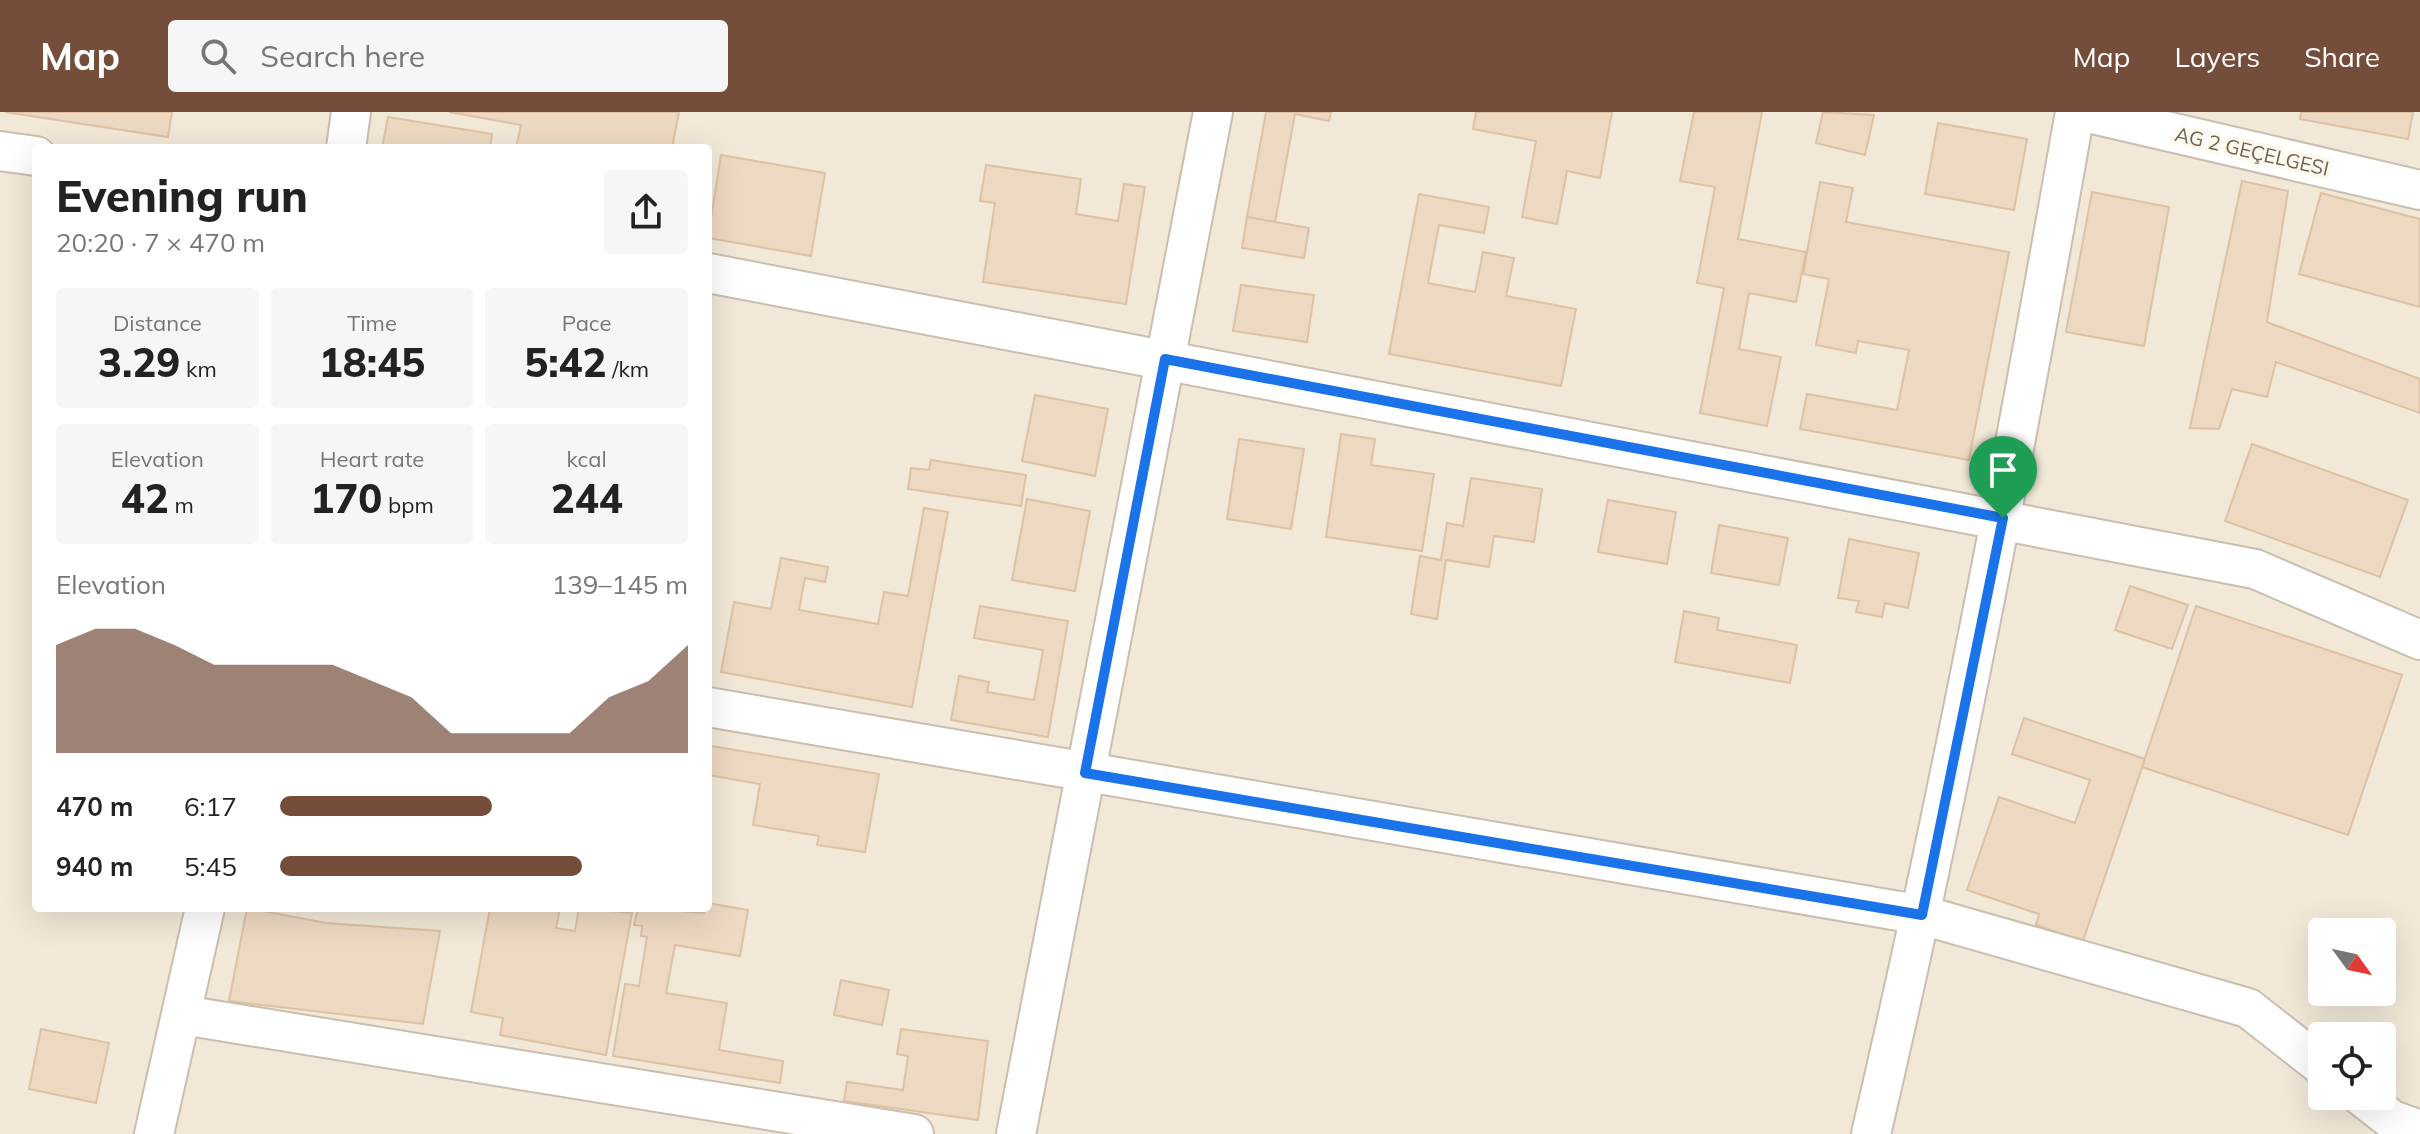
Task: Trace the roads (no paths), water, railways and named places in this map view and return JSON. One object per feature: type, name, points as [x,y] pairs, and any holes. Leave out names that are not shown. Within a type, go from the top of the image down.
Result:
[{"type":"street","points":[[347,144],[351,112]]},
{"type":"street","points":[[1016,1134],[1213,112]]},
{"type":"street","points":[[1871,1134],[1922,915],[2003,518],[2075,112]]},
{"type":"street","name":"AG 2 GEÇELGESI","points":[[2084,112],[2420,190]]},
{"type":"street","points":[[0,151],[32,155]]},
{"type":"street","points":[[712,274],[2003,518],[2255,569],[2420,640]]},
{"type":"street","points":[[712,708],[1922,915],[2248,1008],[2308,1055]]},
{"type":"street","points":[[154,1134],[204,912]]},
{"type":"street","points":[[183,1015],[754,1121],[914,1134]]},
{"type":"street","points":[[2379,1110],[2392,1120],[2420,1130]]}]
